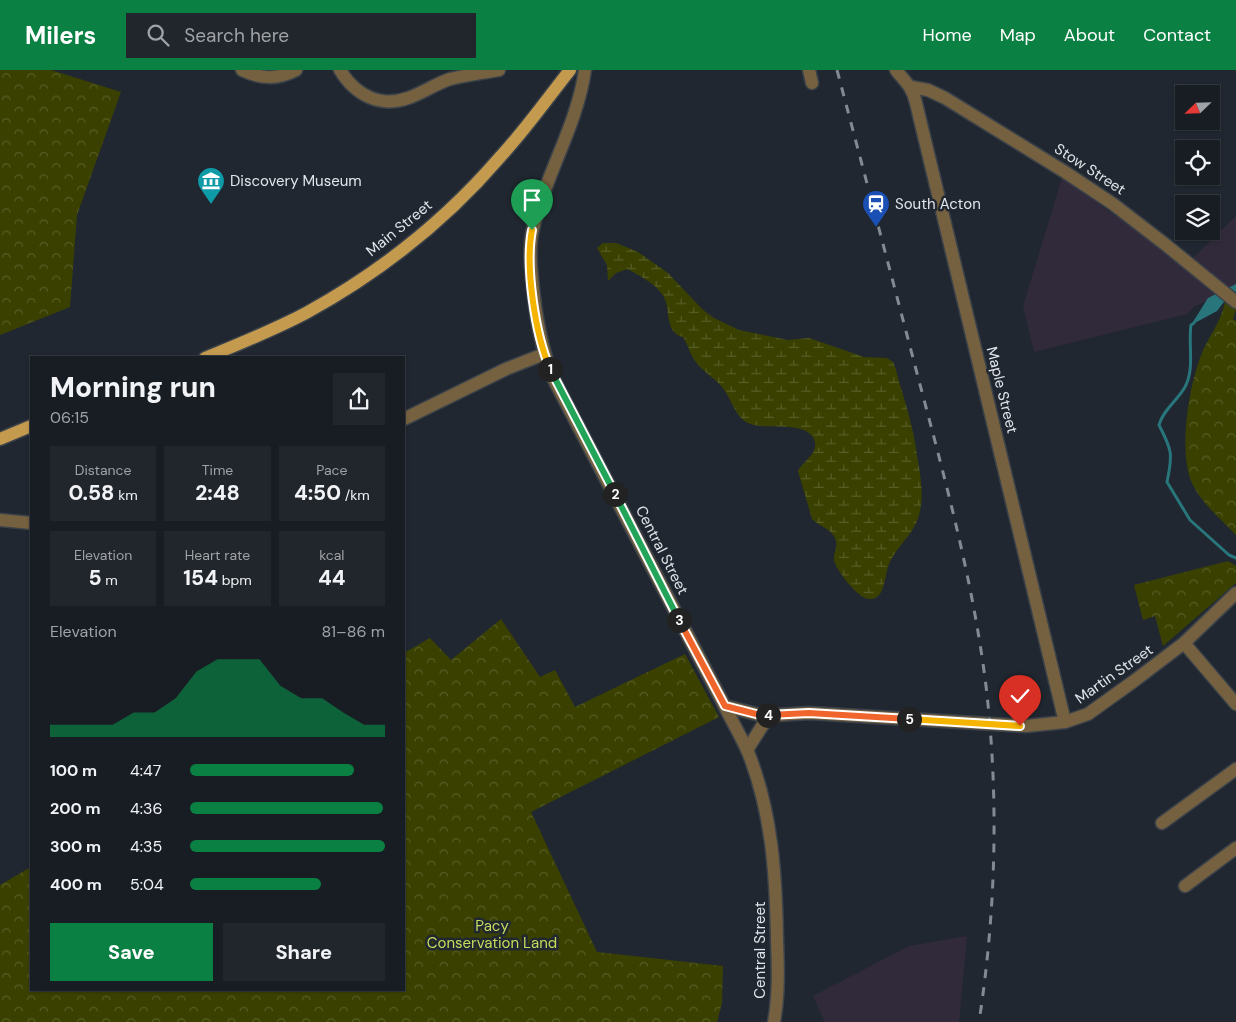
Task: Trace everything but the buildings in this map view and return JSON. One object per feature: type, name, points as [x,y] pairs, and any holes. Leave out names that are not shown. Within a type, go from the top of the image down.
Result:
[{"type":"main road","name":"Main Street","points":[[210,356],[305,314],[414,241],[502,156],[570,70]]},
{"type":"main road","points":[[0,439],[30,426]]},
{"type":"street","points":[[242,70],[269,78],[296,70]]},
{"type":"street","points":[[340,70],[349,83],[359,92],[371,98],[385,101],[409,98],[451,79],[499,70]]},
{"type":"street","name":"Central Street","points":[[585,70],[572,120],[536,215],[531,238],[530,256],[538,331],[553,378],[747,750],[769,821],[773,855],[776,893],[778,982],[774,1022]]},
{"type":"street","points":[[809,70],[812,83]]},
{"type":"street","name":"Maple Street","points":[[896,70],[911,87],[931,164],[1065,722]]},
{"type":"street","name":"Stow Street","points":[[911,87],[928,90],[944,98],[1085,184],[1137,221],[1234,301]]},
{"type":"street","points":[[405,419],[506,369],[544,354]]},
{"type":"street","points":[[0,520],[30,523]]},
{"type":"street","name":"Martin Street","points":[[725,706],[760,715],[809,713],[1026,726],[1065,722],[1088,714],[1104,704],[1184,643],[1236,593]]},
{"type":"street","points":[[1184,643],[1236,704]]},
{"type":"street","points":[[747,750],[764,723],[777,715]]},
{"type":"street","points":[[1162,823],[1236,769]]},
{"type":"street","points":[[1185,886],[1236,848]]},
{"type":"shaded area","points":[[1062,178],[1150,240],[1219,296],[1195,306],[1187,314],[1034,352],[1023,306]]},
{"type":"shaded area","points":[[1236,216],[1236,286],[1230,288],[1193,258],[1211,240],[1220,240],[1220,232]]},
{"type":"shaded area","points":[[967,936],[959,1022],[823,1022],[824,1020],[813,996],[909,946]]},
{"type":"green space","points":[[0,70],[51,70],[121,92],[77,215],[70,307],[0,335]]},
{"type":"green space","points":[[603,243],[616,243],[638,252],[668,273],[703,310],[714,318],[739,330],[788,340],[809,338],[864,357],[887,358],[893,362],[914,436],[922,495],[917,522],[891,560],[880,594],[872,599],[865,598],[856,592],[846,581],[835,564],[835,538],[812,519],[798,471],[813,453],[815,448],[814,439],[802,429],[753,425],[742,419],[722,387],[695,361],[683,337],[673,330],[670,325],[665,299],[659,290],[627,269],[616,273],[608,281],[607,265],[597,248]]},
{"type":"green space","points":[[1225,302],[1236,309],[1233,319],[1236,321],[1236,535],[1206,504],[1192,483],[1188,470],[1185,438],[1189,403],[1196,371]]},
{"type":"green space","points":[[1228,561],[1236,566],[1236,583],[1163,646],[1155,616],[1143,620],[1134,585]]},
{"type":"green space","name":"Pacy Conservation Land","points":[[501,619],[540,677],[555,670],[575,707],[685,654],[719,717],[531,812],[597,952],[723,966],[722,1003],[717,1022],[0,1022],[0,885],[30,868],[30,991],[405,991],[405,652],[430,638],[451,660]]},
{"type":"water","points":[[1236,284],[1236,292],[1227,298],[1217,311],[1191,325],[1208,298]]},
{"type":"waterway","points":[[1194,323],[1191,325],[1190,333],[1191,364],[1188,380],[1159,425],[1167,441],[1171,458],[1167,482],[1190,520],[1229,555],[1236,558]]},
{"type":"railway","points":[[837,70],[948,492],[974,608],[986,686],[993,770],[994,854],[989,938],[979,1022]]},
{"type":"place","name":"Discovery Museum","points":[[211,205]]},
{"type":"place","name":"South Acton","points":[[876,228]]},
{"type":"route","points":[[532,230],[530,256],[538,331],[553,378],[725,706],[760,715],[809,713],[1020,726]]}]
